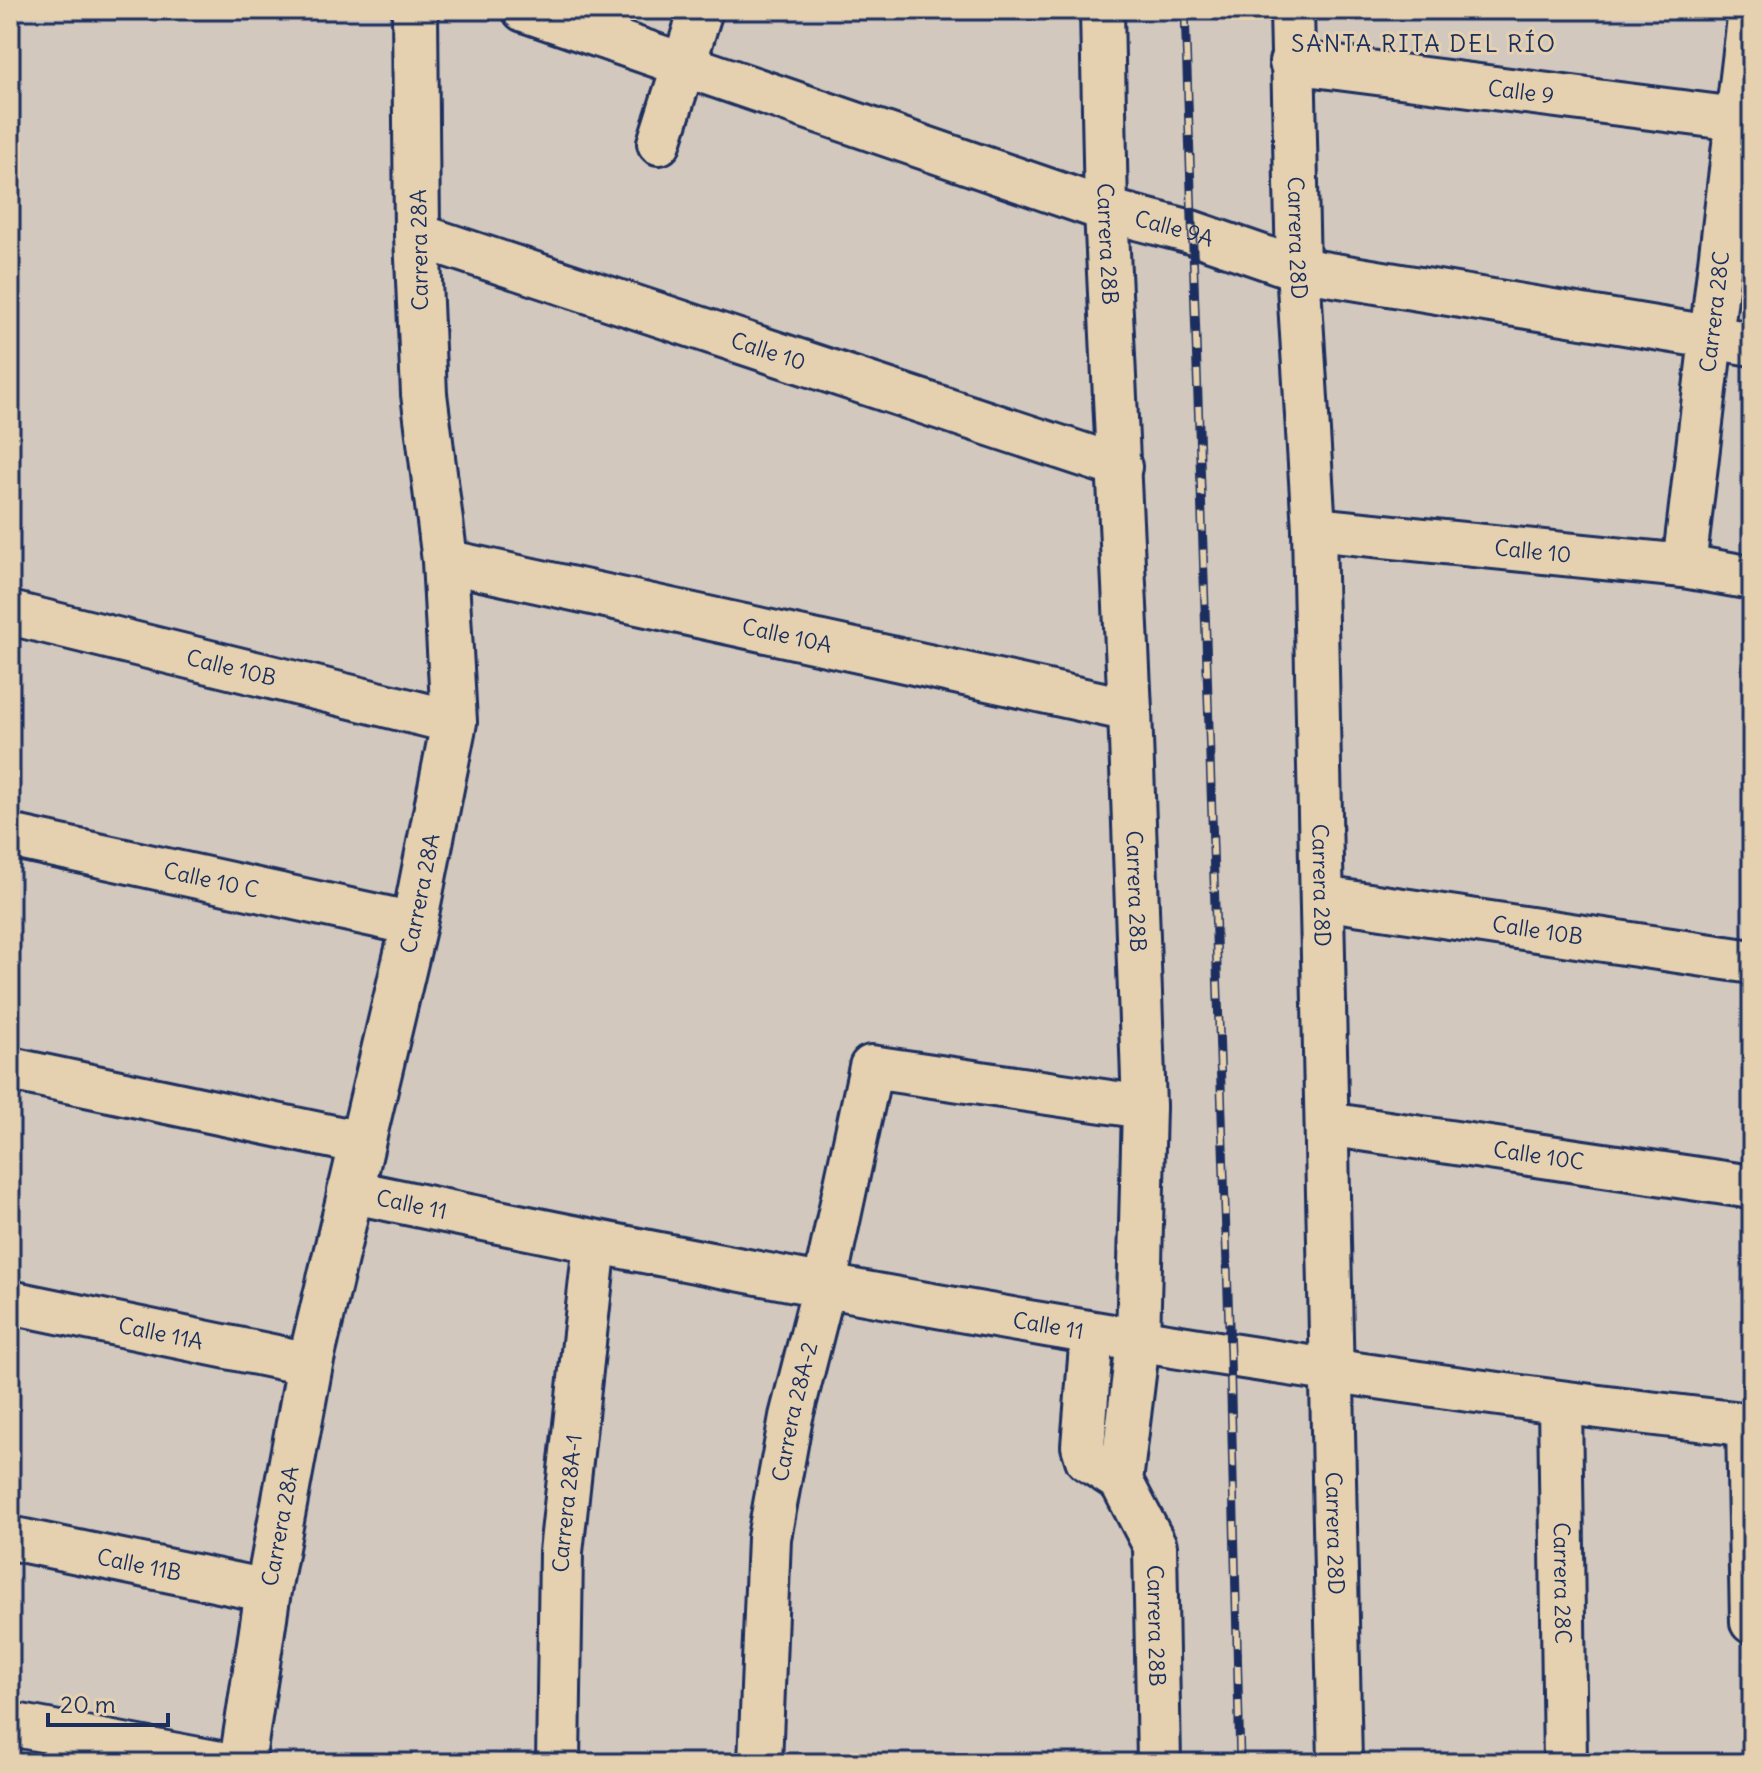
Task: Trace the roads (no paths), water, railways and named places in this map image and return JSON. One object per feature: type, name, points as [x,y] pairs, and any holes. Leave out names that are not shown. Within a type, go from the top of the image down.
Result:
[{"type":"street","name":"Carrera 28A","points":[[242,1763],[268,1591],[310,1364],[414,924],[454,722],[445,561],[424,394],[417,235],[415,10]]},
{"type":"street","name":"Calle 9A","points":[[524,10],[1106,210],[1191,232],[1298,269],[1752,344]]},
{"type":"street","points":[[659,143],[681,64],[701,10]]},
{"type":"street","name":"Carrera 28B","points":[[1102,10],[1106,210],[1120,467],[1144,1107],[1138,1342],[1121,1481],[1155,1546],[1159,1763]]},
{"type":"street","name":"Carrera 28D","points":[[1292,10],[1298,269],[1314,529],[1340,1763]]},
{"type":"street","name":"Carrera 28C","points":[[1684,566],[1709,337],[1744,120],[1750,10]]},
{"type":"street","name":"Calle 9","points":[[1291,62],[1744,120]]},
{"type":"street","name":"Calle 10","points":[[417,235],[1120,467]]},
{"type":"street","name":"Calle 10","points":[[1314,529],[1684,566],[1752,578]]},
{"type":"street","name":"Calle 10A","points":[[445,561],[1130,710]]},
{"type":"street","name":"Calle 10B","points":[[10,613],[454,722]]},
{"type":"street","name":"Calle 10 C","points":[[10,836],[414,924]]},
{"type":"street","name":"Calle 10B","points":[[1322,898],[1752,962]]},
{"type":"street","name":"Carrera 28A-2","points":[[760,1763],[769,1538],[791,1417],[824,1287],[871,1067],[1144,1107]]},
{"type":"street","points":[[10,1069],[362,1143]]},
{"type":"street","name":"Calle 10C","points":[[1327,1124],[1752,1187]]},
{"type":"street","name":"Calle 11","points":[[349,1191],[824,1287],[1138,1342],[1560,1403],[1750,1425]]},
{"type":"street","name":"Carrera 28A-1","points":[[558,1763],[561,1552],[595,1243]]},
{"type":"street","name":"Calle 11A","points":[[10,1302],[310,1364]]},
{"type":"street","points":[[1092,1334],[1083,1446],[1087,1459],[1121,1481]]},
{"type":"street","name":"Carrera 28C","points":[[1560,1403],[1565,1763]]},
{"type":"street","points":[[1750,1425],[1752,1622]]},
{"type":"street","name":"Calle 11B","points":[[10,1538],[268,1591]]},
{"type":"street","points":[[10,1724],[220,1763]]},
{"type":"railway","points":[[1185,10],[1230,1355],[1240,1763]]},
{"type":"district","name":"SANTA RITA DEL RÍO","points":[[1424,43]]}]
